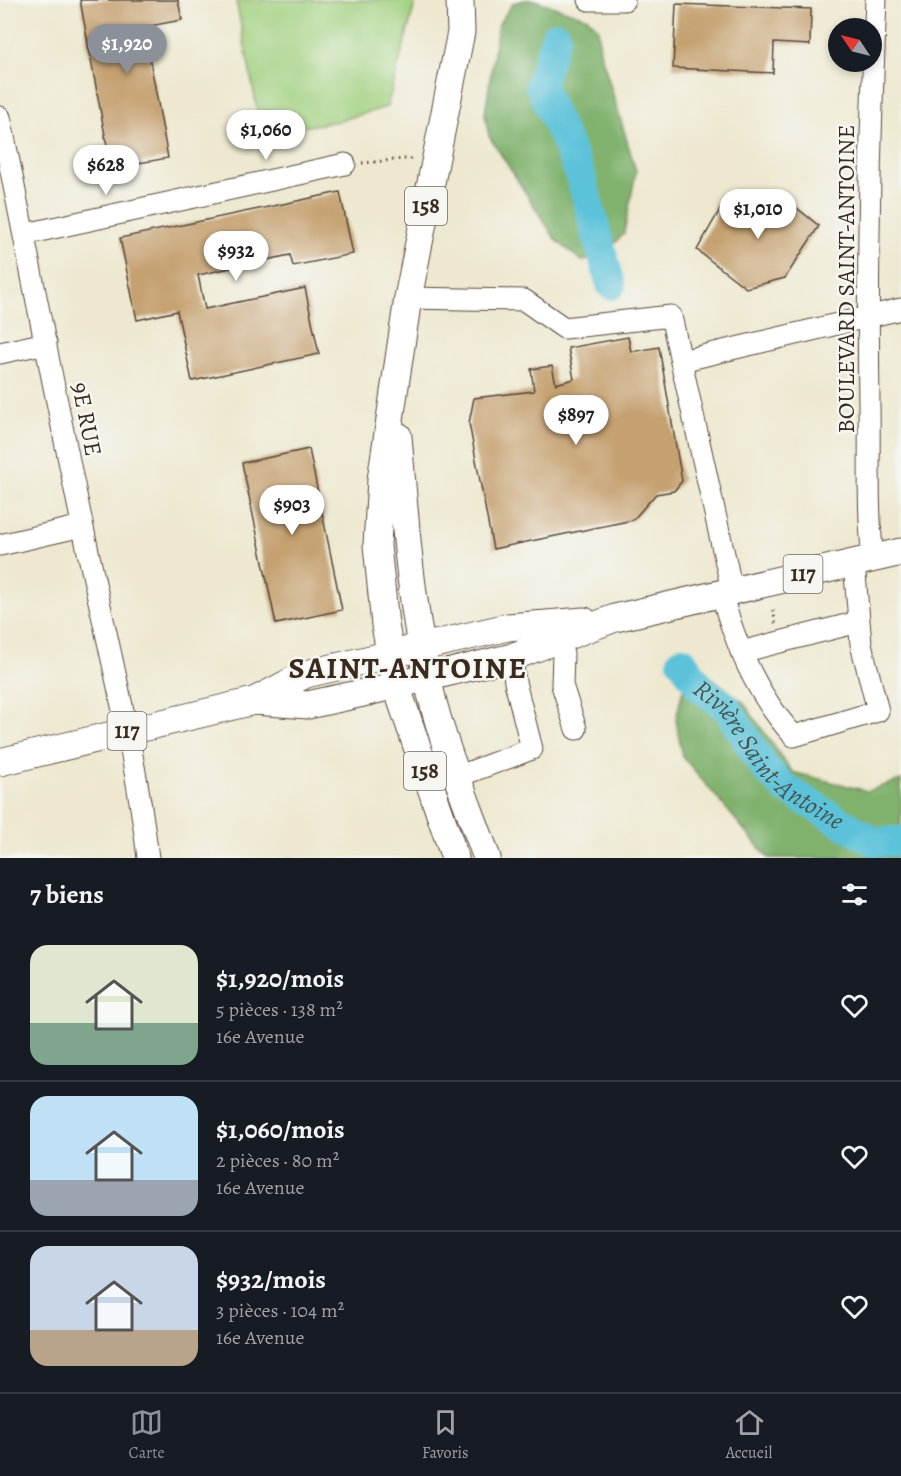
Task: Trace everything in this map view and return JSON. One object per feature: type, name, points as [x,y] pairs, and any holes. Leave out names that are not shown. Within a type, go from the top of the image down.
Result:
[{"type":"main road","name":"158","points":[[455,858],[396,684],[381,595],[377,517],[408,298],[461,32],[460,0]]},
{"type":"main road","name":"158","points":[[461,32],[476,0]]},
{"type":"main road","name":"158","points":[[396,381],[405,516],[414,604],[422,647],[428,676],[486,858]]},
{"type":"main road","name":"117","points":[[0,762],[254,701],[306,674],[508,627],[557,631],[901,552]]},
{"type":"main road","name":"117","points":[[254,701],[308,705],[512,657],[557,631]]},
{"type":"street","points":[[589,0],[624,0]]},
{"type":"street","name":"BOULEVARD SAINT-ANTOINE","points":[[741,652],[773,711],[794,736],[878,711],[861,644],[858,622],[868,510],[868,316],[876,0]]},
{"type":"street","name":"9E RUE","points":[[0,117],[4,156],[26,234],[82,526],[140,787],[148,858]]},
{"type":"street","points":[[26,234],[345,164]]},
{"type":"street","points":[[408,298],[524,300],[564,328],[671,316],[726,591],[741,652],[858,622]]},
{"type":"street","points":[[681,361],[901,309]]},
{"type":"street","points":[[0,353],[46,343]]},
{"type":"street","points":[[0,545],[82,526]]},
{"type":"street","points":[[557,631],[563,654],[562,685],[576,729]]},
{"type":"street","points":[[459,776],[532,749],[515,682],[512,657]]},
{"type":"path","points":[[345,164],[436,157]]},
{"type":"path","points":[[773,610],[778,633]]},
{"type":"green space","points":[[236,0],[416,0],[387,107],[338,121],[262,134]]},
{"type":"green space","points":[[534,0],[588,18],[598,28],[600,51],[636,171],[624,233],[601,259],[582,261],[556,240],[489,136],[485,114],[498,25],[513,3]]},
{"type":"green space","points":[[701,669],[743,702],[792,772],[867,791],[901,780],[901,858],[768,858],[682,756],[676,719],[686,677]]},
{"type":"building","points":[[80,0],[178,0],[182,20],[144,27],[168,158],[111,168]]},
{"type":"building","points":[[676,4],[811,9],[810,45],[774,43],[773,73],[673,68]]},
{"type":"building","points":[[340,192],[353,254],[293,266],[290,255],[198,275],[205,309],[305,288],[319,354],[192,381],[177,311],[137,320],[120,238]]},
{"type":"building","points":[[781,195],[819,226],[785,278],[746,288],[697,250],[722,206]]},
{"type":"building","points":[[628,337],[631,352],[659,347],[682,481],[674,491],[656,494],[633,520],[493,549],[469,423],[474,398],[534,391],[531,369],[552,366],[556,384],[574,379],[568,348]]},
{"type":"building","points":[[309,449],[342,610],[276,624],[242,463]]},
{"type":"waterway","name":"Rivière Saint-Antoine","points":[[556,36],[540,85],[580,174],[611,285]]},
{"type":"waterway","name":"Rivière Saint-Antoine","points":[[682,661],[701,688],[727,708],[764,767],[786,789],[874,842],[901,841]]},
{"type":"district","name":"SAINT-ANTOINE","points":[[408,668]]}]
